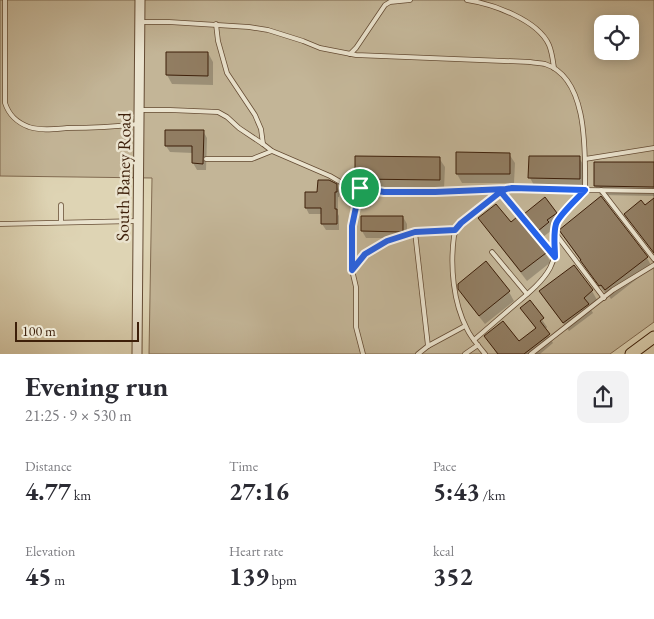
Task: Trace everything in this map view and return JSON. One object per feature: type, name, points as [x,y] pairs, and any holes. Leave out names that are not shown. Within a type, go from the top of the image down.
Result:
[{"type":"main road","points":[[631,354],[654,337]]},
{"type":"street","name":"South Baney Road","points":[[137,354],[140,0]]},
{"type":"lane","points":[[5,0],[5,103],[13,118],[39,130],[140,124]]},
{"type":"lane","points":[[350,54],[385,5],[390,2],[410,0]]},
{"type":"lane","points":[[467,0],[498,8],[528,22],[542,35],[550,46],[554,69]]},
{"type":"lane","points":[[140,22],[249,27],[268,30],[320,48],[350,54],[546,64],[569,82],[579,106],[582,124],[585,190],[557,222],[555,257],[544,278],[474,340]]},
{"type":"lane","points":[[216,24],[226,73],[255,115],[261,129],[263,144]]},
{"type":"lane","points":[[140,110],[218,112],[272,151],[342,182],[360,188],[384,192],[435,192],[512,188],[654,191]]},
{"type":"lane","points":[[585,159],[654,148]]},
{"type":"lane","points":[[206,159],[252,159],[272,151]]},
{"type":"lane","points":[[360,188],[352,226],[352,270],[356,286],[356,327],[363,354]]},
{"type":"lane","points":[[485,354],[474,340],[462,319],[455,292],[454,236],[455,230],[461,223],[506,189]]},
{"type":"lane","points":[[601,190],[654,260]]},
{"type":"lane","points":[[501,192],[555,257]]},
{"type":"lane","points":[[61,205],[62,222]]},
{"type":"lane","points":[[0,224],[138,221]]},
{"type":"lane","points":[[352,270],[365,254],[387,241],[415,232],[455,230]]},
{"type":"lane","points":[[415,232],[428,346]]},
{"type":"lane","points":[[555,233],[604,298]]},
{"type":"lane","points":[[492,252],[527,294]]},
{"type":"lane","points":[[531,354],[613,290],[654,265]]},
{"type":"lane","points":[[418,354],[428,346],[465,326]]},
{"type":"lane","points":[[465,354],[478,345]]},
{"type":"shaded area","points":[[0,0],[654,0],[654,322],[610,354],[149,354],[152,178],[0,176]]},
{"type":"building","points":[[166,52],[208,52],[208,76],[166,75]]},
{"type":"building","points":[[165,130],[204,130],[203,164],[192,163],[192,146],[165,146]]},
{"type":"building","points":[[456,152],[510,153],[510,174],[456,174]]},
{"type":"building","points":[[355,156],[440,157],[440,180],[355,179]]},
{"type":"building","points":[[529,156],[580,156],[580,179],[528,178]]},
{"type":"building","points":[[594,162],[654,162],[654,187],[594,186]]},
{"type":"building","points":[[318,180],[329,180],[337,184],[335,209],[337,209],[337,224],[321,224],[321,208],[305,208],[305,192],[317,192]]},
{"type":"building","points":[[601,196],[648,257],[605,290],[601,285],[599,286],[559,230]]},
{"type":"building","points":[[545,197],[557,213],[547,220],[549,222],[538,231],[524,214]]},
{"type":"building","points":[[654,198],[654,253],[624,214],[641,200],[645,205]]},
{"type":"building","points":[[496,204],[511,222],[517,217],[546,253],[521,272],[478,218]]},
{"type":"building","points":[[361,216],[403,216],[403,232],[361,231]]},
{"type":"building","points":[[486,261],[510,291],[479,316],[458,289],[458,284]]},
{"type":"building","points":[[574,265],[593,290],[584,298],[589,304],[563,323],[539,291]]},
{"type":"building","points":[[530,300],[544,318],[540,321],[550,334],[524,354],[498,354],[484,336],[503,321],[519,341],[536,328],[520,308]]},
{"type":"route","points":[[360,188],[352,226],[352,270],[365,254],[387,241],[415,232],[455,230],[461,223],[499,193],[506,189],[585,190],[557,222],[555,257],[501,192],[506,189],[384,192],[360,188]]}]
